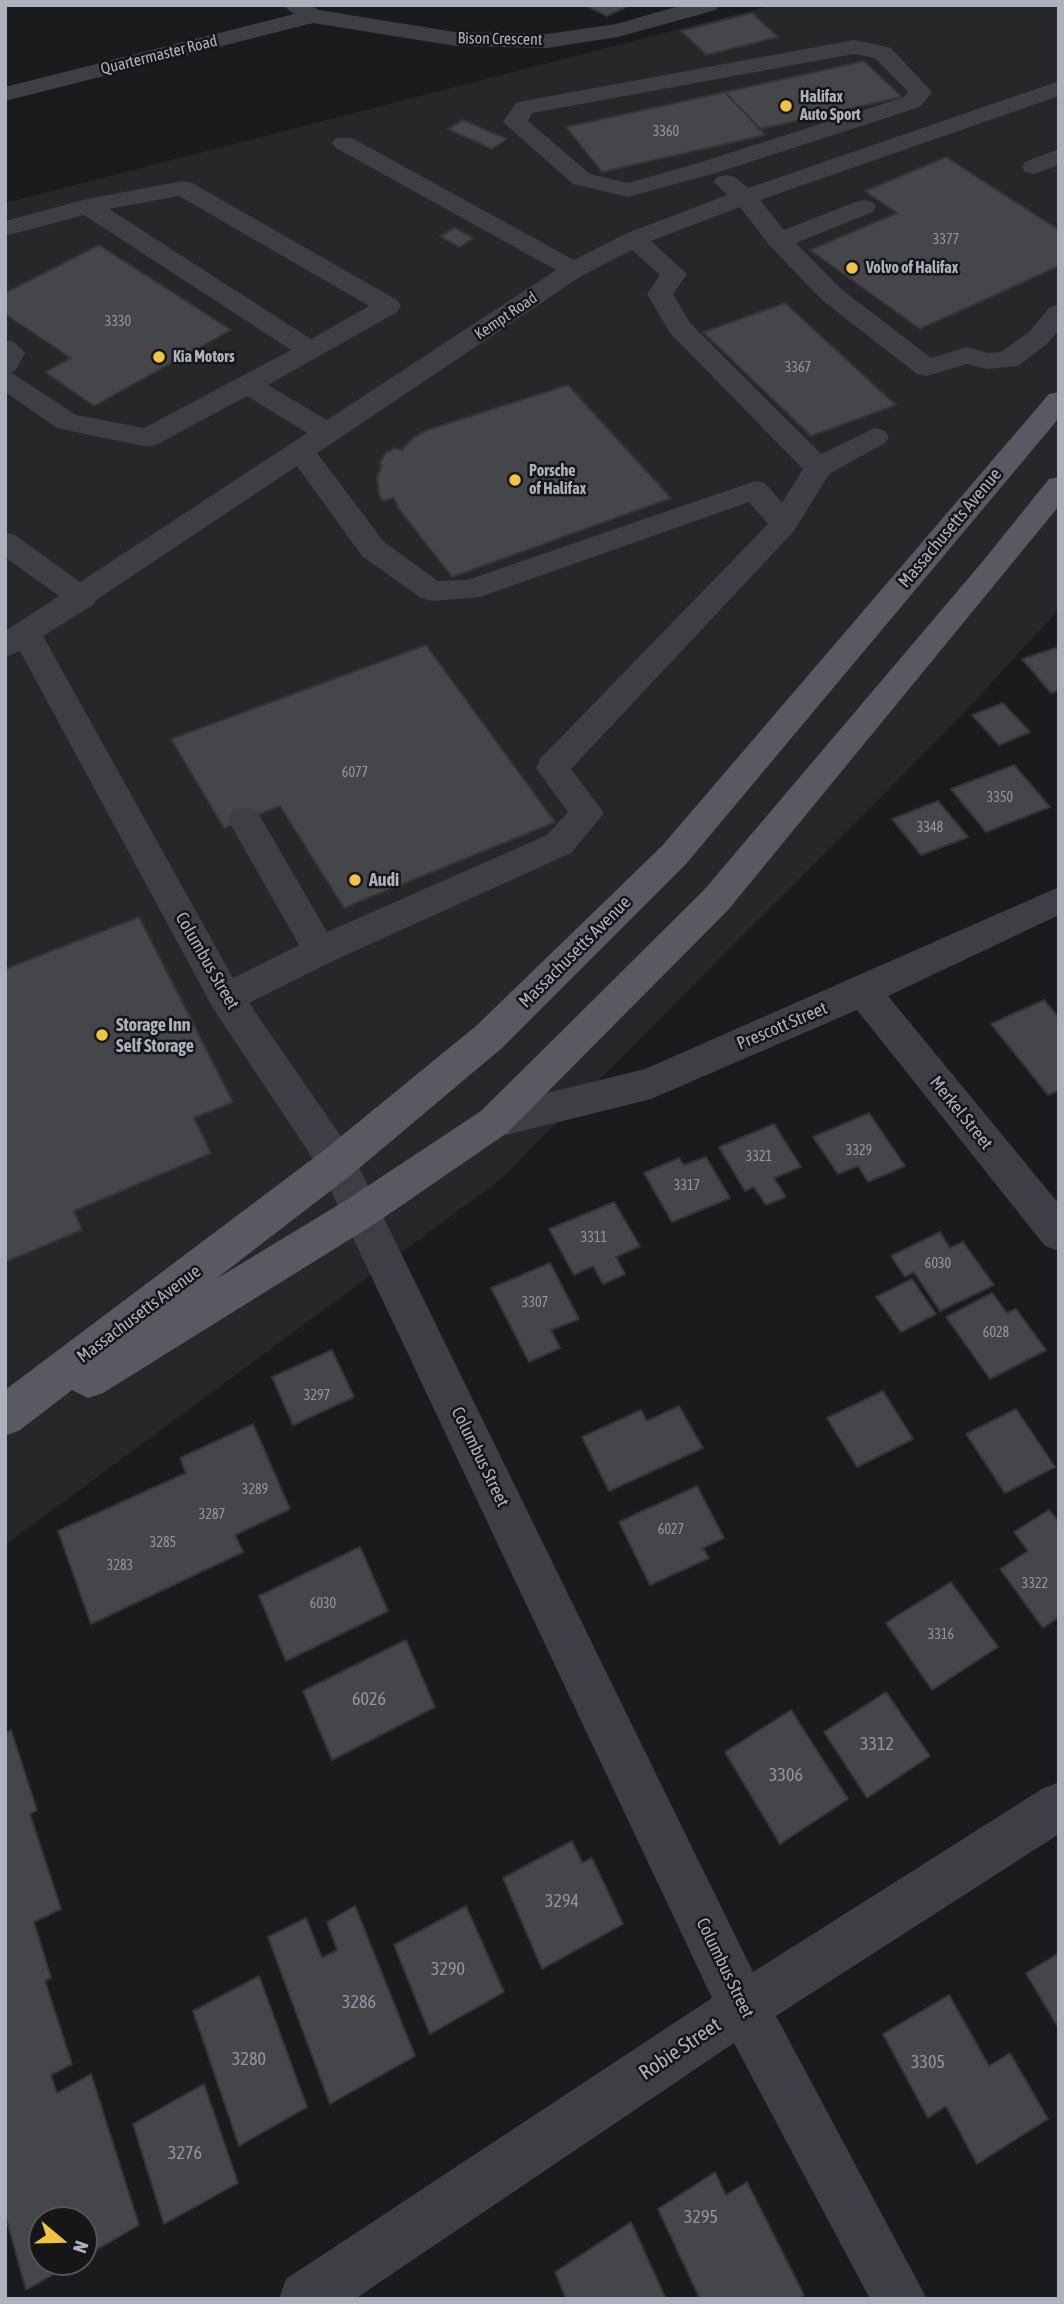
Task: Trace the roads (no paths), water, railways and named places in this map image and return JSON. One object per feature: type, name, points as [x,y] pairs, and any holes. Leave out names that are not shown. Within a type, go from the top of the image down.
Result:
[{"type":"main road","name":"Massachusetts Avenue","points":[[5,1416],[337,1163],[489,1037],[674,855],[1059,400]]},
{"type":"main road","name":"Massachusetts Avenue","points":[[5,1429],[362,1212],[494,1122],[716,900],[994,568],[1059,486]]},
{"type":"street","name":"Bison Crescent","points":[[293,5],[313,16],[455,39],[547,41],[618,30],[708,5]]},
{"type":"street","name":"Quartermaster Road","points":[[5,94],[313,16]]},
{"type":"street","points":[[854,47],[883,53],[920,92],[912,102],[708,168],[628,190],[582,179],[514,122],[524,108],[854,47]]},
{"type":"street","name":"Kempt Road","points":[[16,640],[302,453],[574,270],[634,239],[745,197],[1059,88]]},
{"type":"street","points":[[344,143],[574,270]]},
{"type":"street","points":[[1034,167],[1059,156]]},
{"type":"street","points":[[708,168],[745,197],[779,241],[831,294],[927,368],[967,355],[987,361],[1008,360],[1038,338],[1059,313]]},
{"type":"street","points":[[5,229],[87,206],[183,188],[388,306],[148,438],[67,422],[5,379]]},
{"type":"street","points":[[87,206],[310,350]]},
{"type":"street","points":[[779,241],[864,207]]},
{"type":"street","points":[[634,239],[674,274],[660,294],[679,327],[818,468]]},
{"type":"street","points":[[5,348],[12,353],[5,365]]},
{"type":"street","points":[[248,385],[329,434]]},
{"type":"street","points":[[226,998],[320,951],[559,844],[587,813],[552,768],[784,524],[818,468],[875,436]]},
{"type":"street","points":[[302,453],[373,549],[432,591],[469,590],[755,489],[784,524]]},
{"type":"street","points":[[5,542],[82,598]]},
{"type":"street","name":"Columbus Street","points":[[16,640],[226,998],[337,1163],[743,2007],[900,2299]]},
{"type":"street","points":[[245,820],[320,951]]},
{"type":"street","name":"Prescott Street","points":[[494,1122],[651,1083],[863,991],[1059,900]]},
{"type":"street","name":"Merkel Street","points":[[863,991],[1059,1234]]},
{"type":"street","name":"Robie Street","points":[[306,2299],[743,2007],[1059,1807]]},
{"type":"place","name":"Halifax Auto Sport","points":[[786,106]]},
{"type":"place","name":"Volvo of Halifax","points":[[852,268]]},
{"type":"place","name":"Kia Motors","points":[[159,357]]},
{"type":"place","name":"Porsche of Halifax","points":[[515,480]]},
{"type":"place","name":"Audi","points":[[355,880]]},
{"type":"place","name":"Storage Inn Self Storage","points":[[102,1035]]}]
